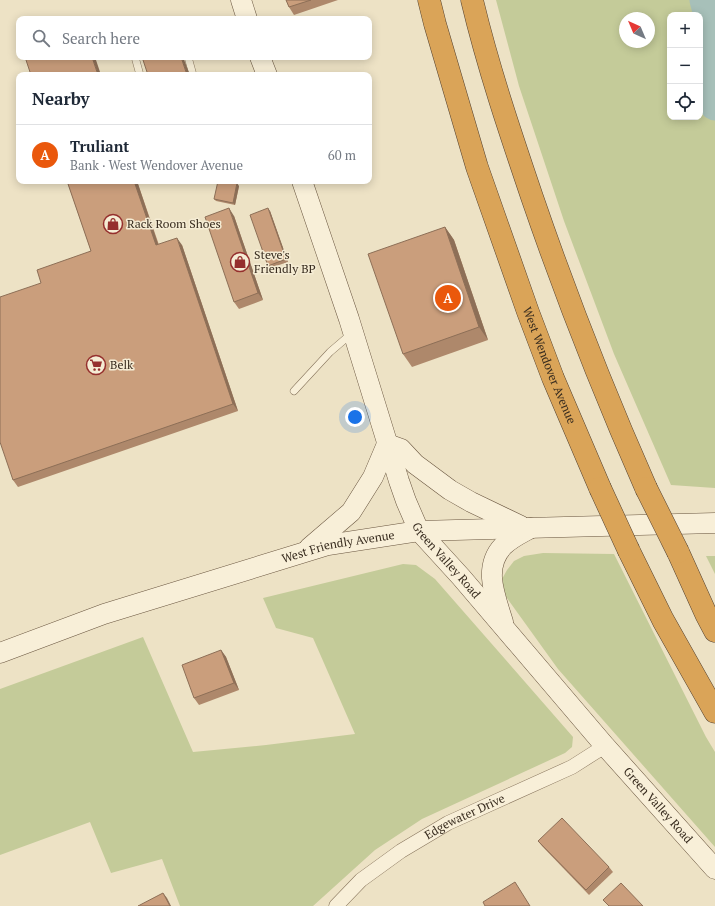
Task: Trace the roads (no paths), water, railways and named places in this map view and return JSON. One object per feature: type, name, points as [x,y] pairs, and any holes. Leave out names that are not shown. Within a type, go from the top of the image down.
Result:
[{"type":"highway","name":"West Wendover Avenue","points":[[429,0],[477,167],[508,258],[553,378],[600,488],[629,551],[663,620],[715,712]]},
{"type":"highway","points":[[472,0],[504,117],[544,232],[581,330],[646,488],[715,631]]},
{"type":"highway","points":[[681,558],[715,606]]},
{"type":"main road","points":[[241,0],[246,16]]},
{"type":"main road","points":[[261,60],[266,72]]},
{"type":"main road","name":"Green Valley Road","points":[[303,184],[353,333],[406,501],[419,531],[456,571],[605,746],[715,869]]},
{"type":"main road","points":[[300,554],[316,544],[351,512],[374,476],[387,444],[401,449],[415,464],[448,488],[471,502],[528,528]]},
{"type":"main road","name":"West Friendly Avenue","points":[[0,653],[104,614],[328,545],[419,531],[715,523]]},
{"type":"main road","points":[[506,631],[491,579],[492,566],[502,547],[528,528]]},
{"type":"street","name":"Edgewater Drive","points":[[336,906],[361,880],[401,851],[448,823],[572,767],[605,746]]},
{"type":"lane","points":[[136,60],[139,72]]},
{"type":"lane","points":[[189,60],[192,72]]},
{"type":"lane","points":[[294,391],[330,352],[353,333]]},
{"type":"waterway","points":[[705,0],[713,30],[713,93],[715,105]]},
{"type":"place","name":"Rack Room Shoes","points":[[113,224]]},
{"type":"place","name":"Steve's Friendly BP","points":[[240,262]]},
{"type":"place","name":"Truliant","points":[[448,298]]},
{"type":"place","name":"Belk","points":[[96,365]]}]
